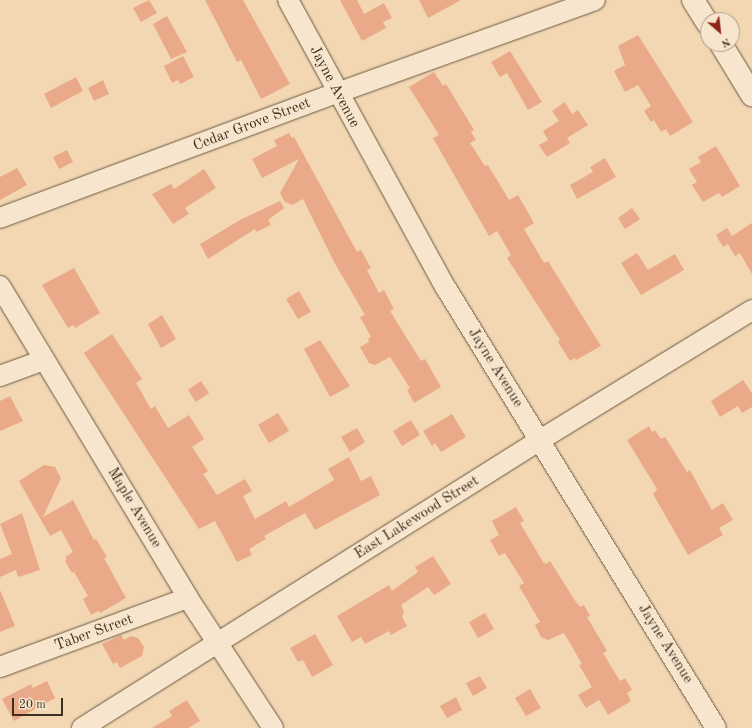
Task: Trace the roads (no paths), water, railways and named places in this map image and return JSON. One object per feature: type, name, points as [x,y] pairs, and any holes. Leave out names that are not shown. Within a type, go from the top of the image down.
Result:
[{"type":"street","name":"Jayne Avenue","points":[[288,0],[337,92],[446,288],[716,728]]},
{"type":"street","name":"Cedar Grove Street","points":[[0,218],[337,92],[596,0]]},
{"type":"street","points":[[693,0],[700,12]]},
{"type":"street","points":[[726,52],[752,95]]},
{"type":"street","name":"Maple Avenue","points":[[0,286],[188,598],[273,728]]},
{"type":"street","name":"East Lakewood Street","points":[[82,728],[218,644],[540,440],[752,310]]},
{"type":"street","points":[[0,376],[44,360]]},
{"type":"street","name":"Taber Street","points":[[0,667],[188,598]]}]
